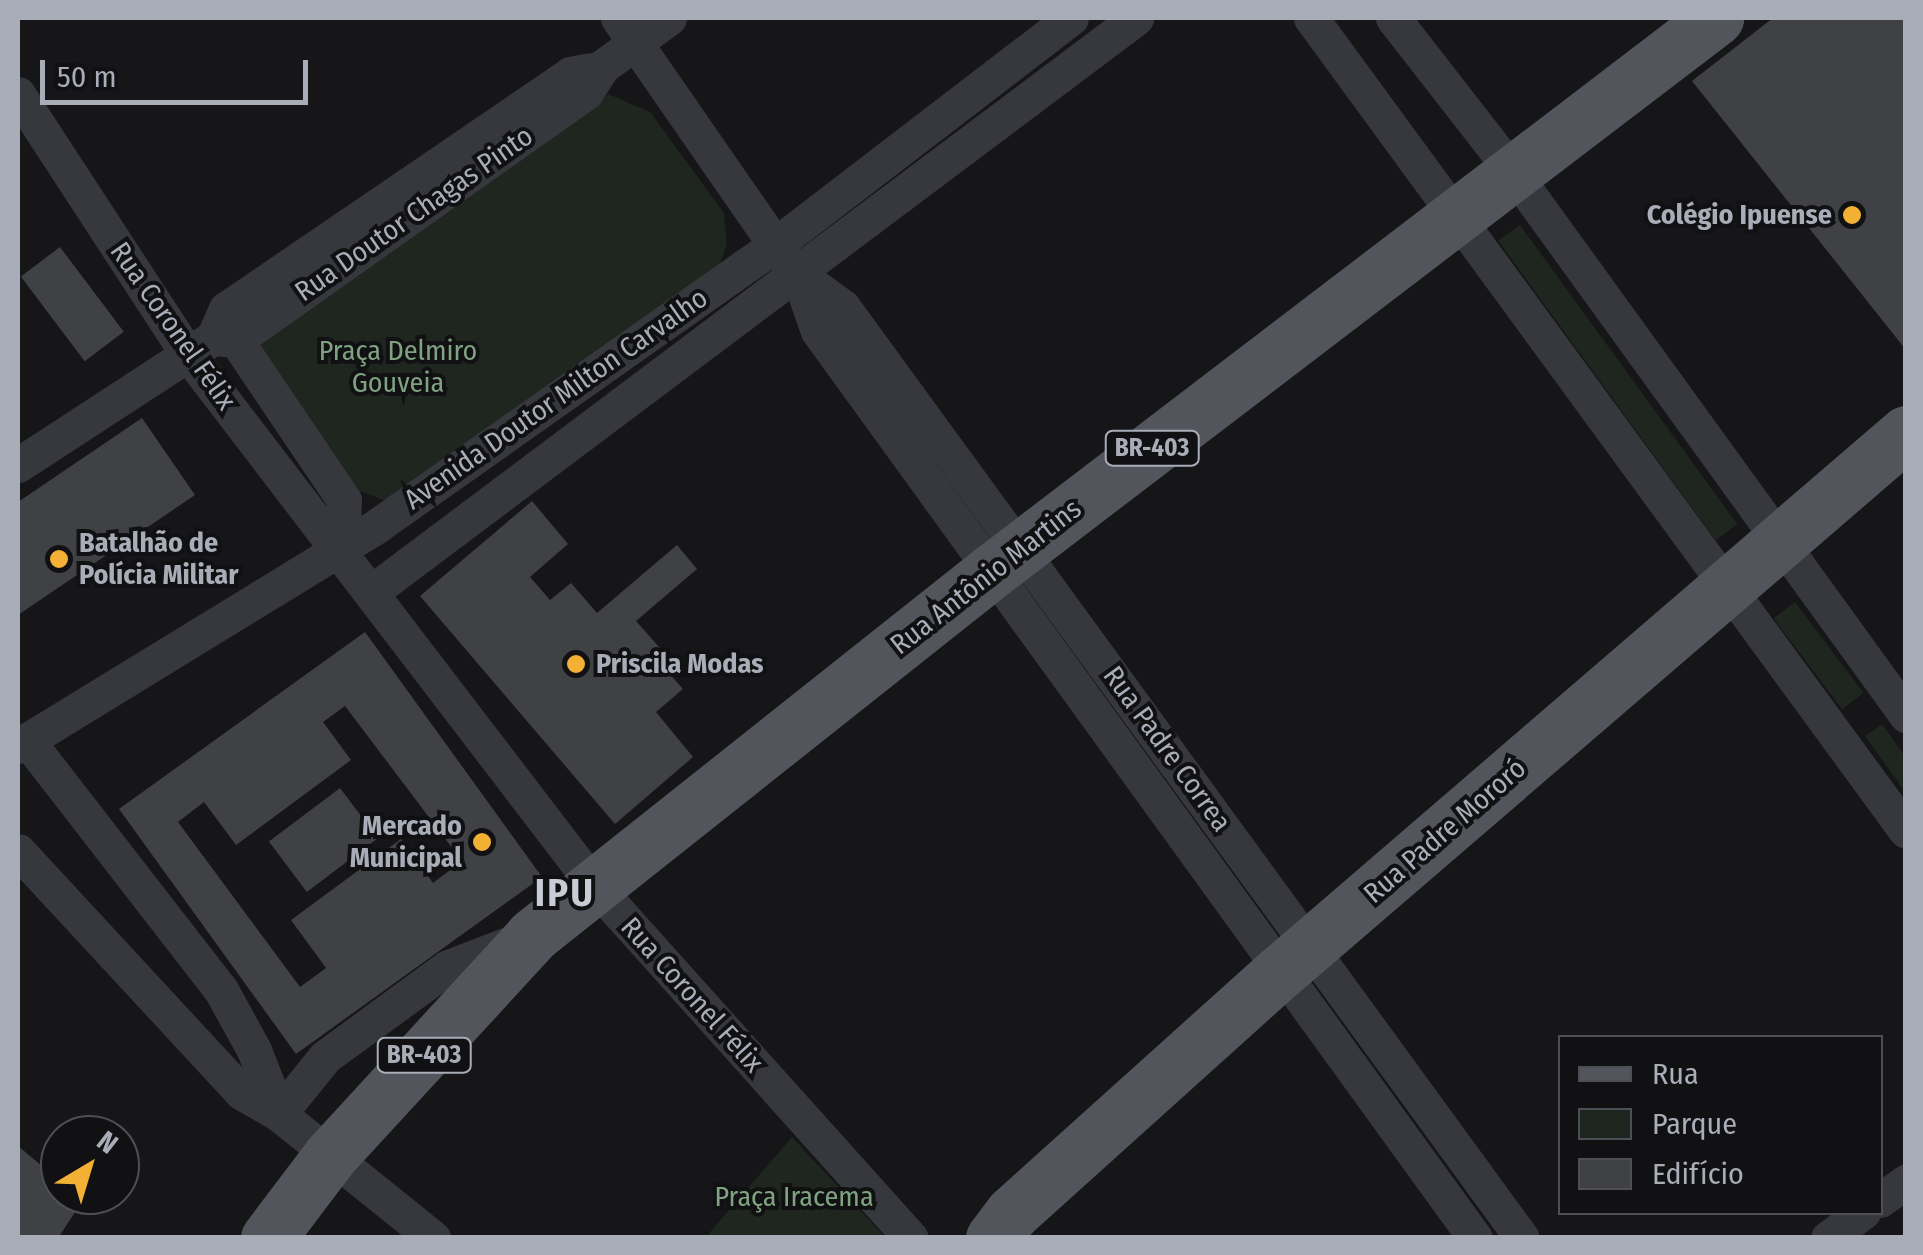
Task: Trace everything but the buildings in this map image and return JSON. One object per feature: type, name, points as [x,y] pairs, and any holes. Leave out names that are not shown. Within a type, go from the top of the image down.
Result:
[{"type":"main road","name":"Rua Antônio Martins","points":[[594,885],[1008,559],[1716,18]]},
{"type":"main road","name":"Rua Padre Mororó","points":[[993,1238],[1012,1213],[1295,959],[1906,433]]},
{"type":"main road","name":"BR-403","points":[[268,1238],[330,1156],[533,935],[594,885]]},
{"type":"street","name":"Rua Doutor Chagas Pinto","points":[[18,465],[212,344],[226,309],[570,74],[602,67],[627,29],[668,18]]},
{"type":"street","name":"Avenida Doutor Milton Carvalho","points":[[22,743],[342,549],[775,246],[1071,18]]},
{"type":"street","name":"Avenida Doutor Milton Carvalho","points":[[374,590],[1136,18]]},
{"type":"street","points":[[1311,18],[1451,217],[1906,832]]},
{"type":"street","points":[[1393,18],[1512,172],[1776,542],[1906,716]]},
{"type":"street","name":"Rua Padre Correa","points":[[627,29],[775,246],[798,274],[844,307],[1008,559],[1295,959],[1475,1238]]},
{"type":"street","name":"Rua Coronel Félix","points":[[18,94],[212,344],[344,500],[342,549]]},
{"type":"street","name":"Rua Coronel Félix","points":[[212,344],[342,549],[594,885],[911,1238]]},
{"type":"street","points":[[22,743],[220,990],[254,1050],[279,1114]]},
{"type":"street","points":[[18,851],[241,1092],[279,1114],[433,1238]]},
{"type":"street","points":[[279,1114],[325,1057],[448,967],[533,935]]},
{"type":"street","name":"Rua Padre Correa","points":[[1295,959],[1522,1238]]},
{"type":"street","points":[[1883,1198],[1906,1182]]},
{"type":"street","points":[[1828,1238],[1859,1215]]},
{"type":"green space","name":"Praça Delmiro Gouveia","points":[[608,94],[650,112],[724,213],[727,244],[719,266],[389,502],[349,487],[258,356],[262,337]]},
{"type":"green space","points":[[1520,225],[1737,524],[1716,540],[1498,241]]},
{"type":"green space","points":[[1795,602],[1864,693],[1842,709],[1773,618]]},
{"type":"green space","points":[[1882,724],[1905,756],[1905,792],[1865,736]]},
{"type":"green space","name":"Praça Iracema","points":[[792,1137],[885,1237],[706,1237]]},
{"type":"place","name":"Colégio Ipuense","points":[[1852,215]]},
{"type":"place","name":"Batalhão de Polícia Militar","points":[[59,559]]},
{"type":"place","name":"Priscila Modas","points":[[576,664]]},
{"type":"place","name":"Mercado Municipal","points":[[482,842]]},
{"type":"district","name":"IPU","points":[[565,894]]}]
